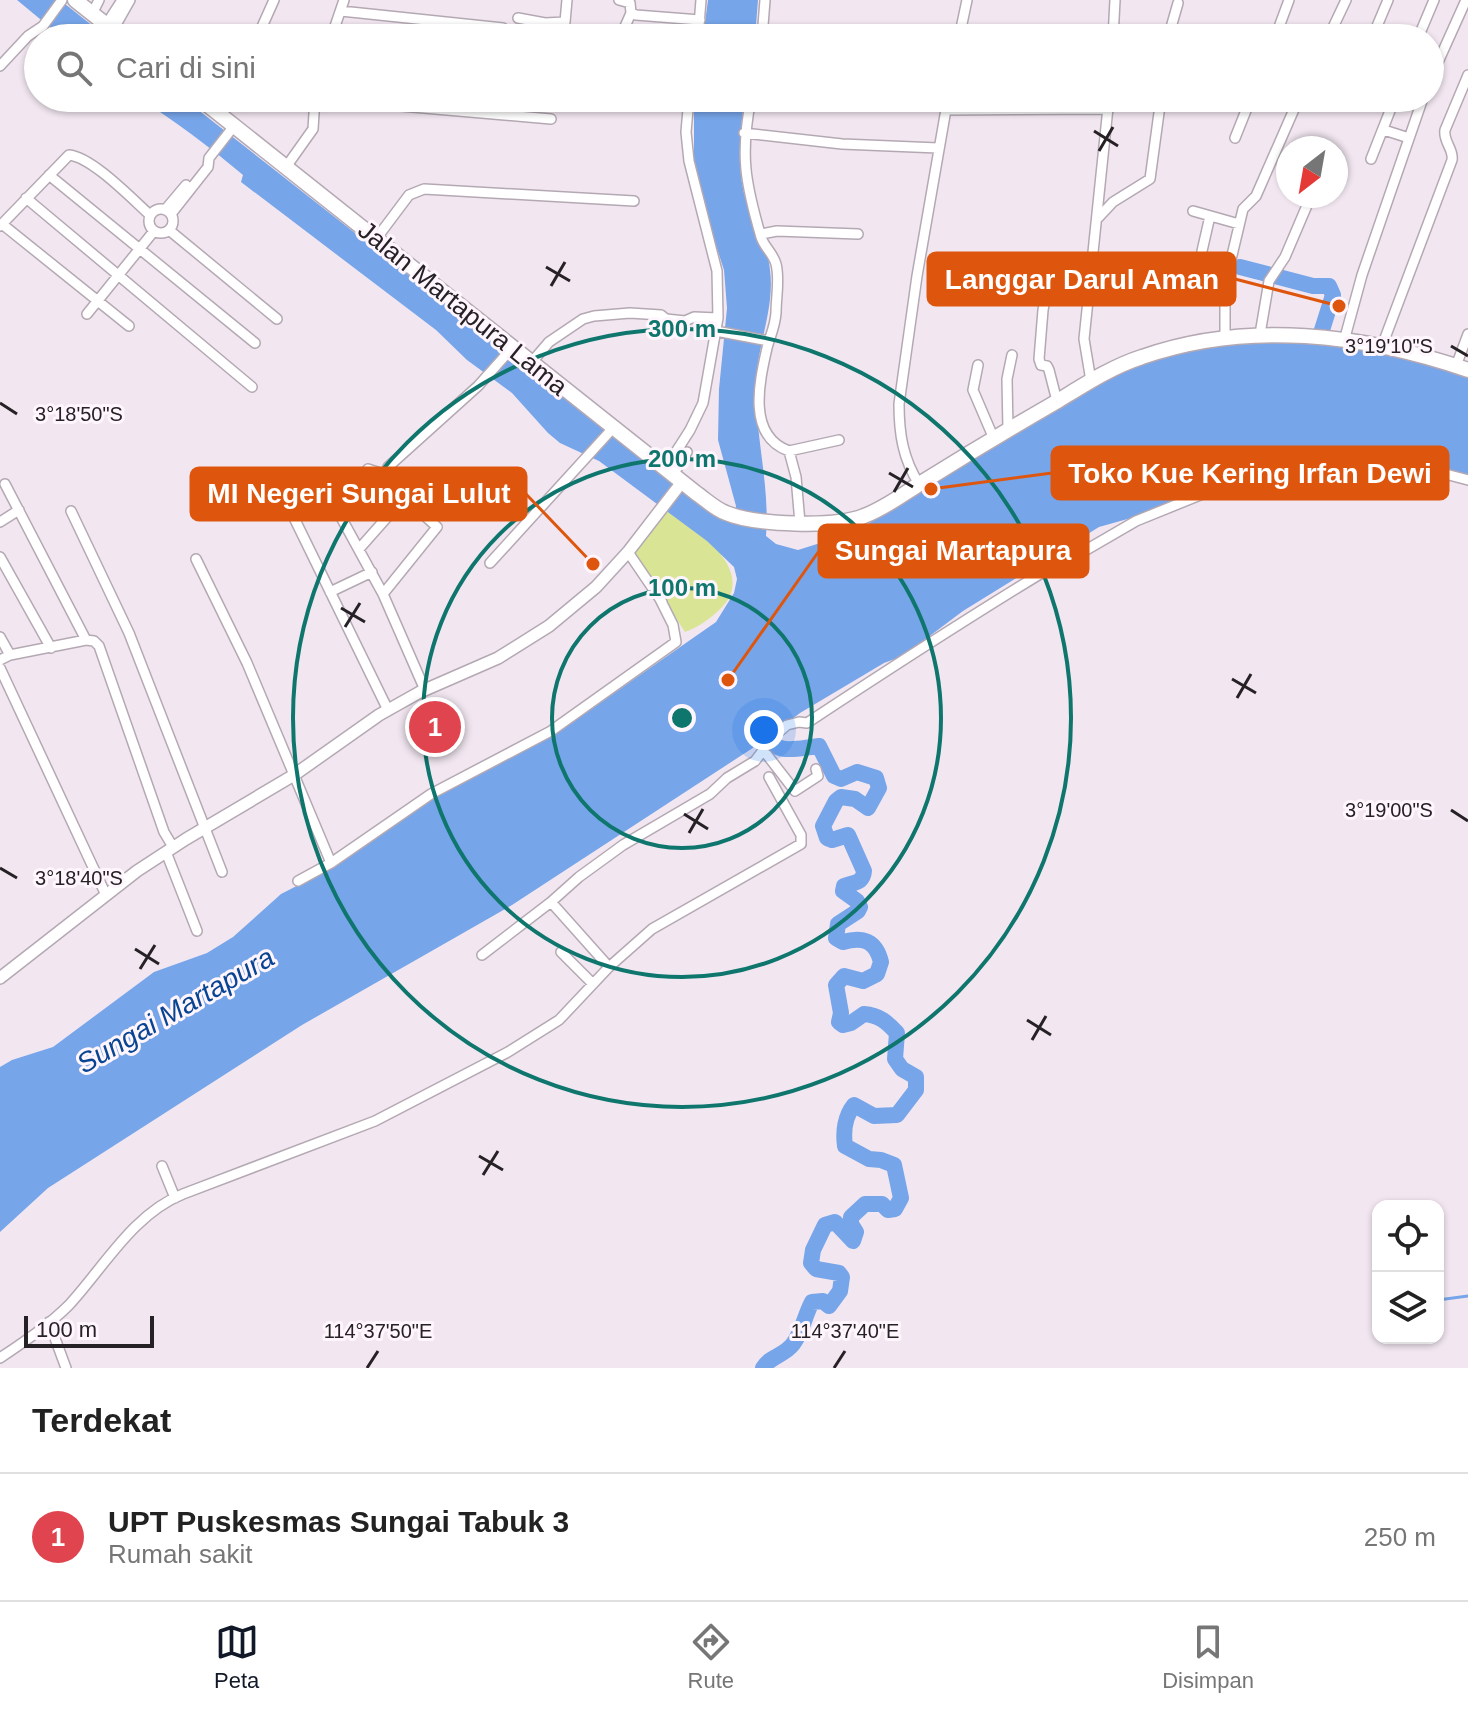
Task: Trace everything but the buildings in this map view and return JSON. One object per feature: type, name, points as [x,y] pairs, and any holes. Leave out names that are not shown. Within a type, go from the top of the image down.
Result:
[{"type":"main road","points":[[75,0],[96,7],[109,24]]},
{"type":"main road","name":"Jalan Martapura Lama","points":[[215,112],[232,129],[286,167],[612,429],[716,508],[730,515],[800,523]]},
{"type":"main road","points":[[800,523],[837,522],[863,517],[890,504],[1091,381],[1142,357],[1225,336],[1260,334],[1312,337],[1382,346],[1462,368]]},
{"type":"street","points":[[44,24],[62,0]]},
{"type":"street","points":[[116,24],[122,0]]},
{"type":"street","points":[[118,24],[130,0]]},
{"type":"street","points":[[263,24],[274,0]]},
{"type":"street","points":[[336,24],[344,0]]},
{"type":"street","points":[[518,18],[545,23],[565,22],[567,0]]},
{"type":"street","points":[[619,0],[630,3],[630,15],[624,24]]},
{"type":"street","points":[[700,24],[701,0]]},
{"type":"street","points":[[763,24],[765,0]]},
{"type":"street","points":[[962,24],[967,0]]},
{"type":"street","points":[[1114,24],[1115,0]]},
{"type":"street","points":[[1280,24],[1289,0]]},
{"type":"street","points":[[1335,24],[1346,0]]},
{"type":"street","points":[[1378,24],[1388,0]]},
{"type":"street","points":[[1424,24],[1434,0]]},
{"type":"street","points":[[1444,49],[1466,0]]},
{"type":"street","points":[[1172,24],[1178,3]]},
{"type":"street","points":[[341,11],[465,24]]},
{"type":"street","points":[[630,15],[700,20]]},
{"type":"street","points":[[0,66],[24,40]]},
{"type":"street","points":[[1382,346],[1452,160],[1453,154],[1444,137],[1445,130],[1468,75]]},
{"type":"street","points":[[286,167],[313,129],[314,112]]},
{"type":"street","points":[[469,112],[551,119]]},
{"type":"street","points":[[675,478],[690,430],[703,403],[718,331],[717,271],[689,161],[688,112]]},
{"type":"street","points":[[748,112],[743,162],[750,203],[777,265],[776,317],[768,340],[760,397],[761,423],[770,440],[789,451],[839,440]]},
{"type":"street","points":[[919,484],[905,458],[899,404],[946,112]]},
{"type":"street","points":[[1091,381],[1084,339],[1108,112]]},
{"type":"street","points":[[1098,218],[1113,202],[1150,179],[1159,112]]},
{"type":"street","points":[[1235,138],[1245,112]]},
{"type":"street","points":[[1225,336],[1225,285],[1243,209],[1256,196],[1293,112]]},
{"type":"street","points":[[1371,159],[1390,112]]},
{"type":"street","points":[[1344,341],[1362,275],[1418,112]]},
{"type":"street","points":[[168,212],[232,129]]},
{"type":"street","points":[[1384,130],[1409,138]]},
{"type":"street","points":[[744,133],[842,144],[938,148]]},
{"type":"street","points":[[129,326],[1,225],[69,155],[76,156],[150,215]]},
{"type":"street","points":[[49,175],[255,343]]},
{"type":"street","points":[[376,239],[409,195],[424,189],[634,201]]},
{"type":"street","points":[[26,198],[252,387]]},
{"type":"street","points":[[1260,334],[1272,276],[1285,257],[1306,208]]},
{"type":"street","points":[[158,209],[168,212],[173,224],[169,230],[163,233],[154,231],[149,225],[150,215],[158,209]]},
{"type":"street","points":[[1193,211],[1239,224]]},
{"type":"street","points":[[1202,251],[1210,216]]},
{"type":"street","points":[[169,230],[277,319]]},
{"type":"street","points":[[87,314],[154,231]]},
{"type":"street","points":[[761,234],[777,231],[858,234]]},
{"type":"street","points":[[1050,273],[1039,359],[1041,365],[1049,370],[1057,401]]},
{"type":"street","points":[[531,363],[549,342],[583,319],[594,316],[630,313],[661,315],[666,319],[685,321],[694,317],[718,318]]},
{"type":"street","points":[[718,331],[768,340]]},
{"type":"street","points":[[1462,368],[1468,334]]},
{"type":"street","points":[[388,467],[512,349]]},
{"type":"street","points":[[1008,430],[1007,379],[1012,355]]},
{"type":"street","points":[[978,365],[973,390],[994,439]]},
{"type":"street","points":[[490,563],[612,429]]},
{"type":"street","points":[[789,451],[796,477],[800,523]]},
{"type":"street","points":[[0,978],[106,895],[170,850],[294,775],[388,710],[498,658],[533,637],[596,587],[628,552],[659,510],[687,452]]},
{"type":"street","points":[[482,955],[623,845],[710,794],[727,778],[755,761],[787,725],[807,723],[966,619],[1075,553],[1086,550],[1136,521],[1262,470],[1304,459],[1388,459],[1468,480]]},
{"type":"street","points":[[383,594],[437,529],[433,521],[373,469],[368,469],[336,508],[383,594],[425,690]]},
{"type":"street","points":[[277,483],[388,710]]},
{"type":"street","points":[[5,484],[86,640]]},
{"type":"street","points":[[359,549],[405,497]]},
{"type":"street","points":[[0,522],[19,510]]},
{"type":"street","points":[[71,511],[129,633],[222,872]]},
{"type":"street","points":[[628,552],[676,625]]},
{"type":"street","points":[[0,557],[51,648]]},
{"type":"street","points":[[196,559],[247,663],[331,863]]},
{"type":"street","points":[[330,592],[372,572]]},
{"type":"street","points":[[298,881],[331,863],[431,794],[551,731],[676,642],[673,625],[659,597]]},
{"type":"street","points":[[0,637],[5,657],[86,640],[94,641],[99,646],[197,931]]},
{"type":"street","points":[[0,668],[106,895]]},
{"type":"street","points":[[768,745],[795,791],[818,776],[816,769]]},
{"type":"street","points":[[0,1358],[65,1308],[144,1220],[175,1198],[402,1109],[546,1029],[577,1003],[609,967],[663,922],[801,844],[801,835],[772,782],[771,786],[755,761]]},
{"type":"street","points":[[551,902],[609,967]]},
{"type":"street","points":[[561,952],[593,984]]},
{"type":"street","points":[[162,1166],[175,1198]]},
{"type":"street","points":[[49,1322],[66,1368]]},
{"type":"green space","points":[[666,509],[708,540],[729,568],[733,583],[729,597],[717,612],[685,632],[634,553]]},
{"type":"water","points":[[17,0],[60,0],[90,24],[46,24]]},
{"type":"water","points":[[708,0],[758,0],[756,24],[705,24]]},
{"type":"water","points":[[159,112],[201,112],[662,474],[720,518],[733,524],[736,506],[718,440],[719,389],[727,308],[724,270],[694,178],[694,112],[743,112],[740,166],[744,194],[764,245],[771,284],[756,384],[766,498],[766,536],[776,544],[798,550],[855,532],[1102,380],[1169,354],[1243,341],[1330,345],[1427,360],[1468,374],[1468,477],[1390,457],[1308,457],[1156,511],[1099,527],[963,611],[903,656],[884,663],[800,713],[765,740],[512,905],[302,1025],[48,1188],[0,1232],[0,1067],[53,1047],[154,972],[207,953],[233,937],[281,894],[324,872],[431,798],[574,721],[716,622],[734,593],[737,579],[734,567],[707,541],[599,461],[560,443],[512,393],[467,360],[436,330],[241,182],[243,175]]},
{"type":"waterway","points":[[1240,267],[1313,286],[1329,286],[1333,295],[1316,349]]},
{"type":"waterway","points":[[759,732],[779,748],[819,746],[834,776],[841,779],[857,772],[876,778],[879,788],[868,808],[855,799],[841,797],[823,826],[827,838],[832,840],[848,835],[864,871],[860,880],[844,886],[843,891],[860,907],[838,924],[836,938],[843,942],[868,942],[876,949],[881,962],[877,974],[863,981],[844,976],[836,985],[841,1013],[839,1022],[843,1025],[851,1023],[864,1014],[886,1022],[897,1033],[895,1059],[902,1069],[916,1077],[916,1090],[897,1115],[874,1116],[854,1105],[845,1130],[845,1146],[869,1159],[894,1165],[901,1198],[895,1209],[888,1210],[882,1204],[865,1204],[851,1217],[856,1232],[853,1241],[835,1222],[825,1225],[813,1250],[811,1263],[816,1269],[839,1273],[842,1277],[840,1291],[829,1306],[823,1301],[812,1302],[793,1344],[763,1368]]},
{"type":"waterway","points":[[1444,1299],[1468,1296]]},
{"type":"place","name":"Langgar Darul Aman","points":[[1339,306]]},
{"type":"place","name":"Toko Kue Kering Irfan Dewi","points":[[931,489]]},
{"type":"place","name":"MI Negeri Sungai Lulut","points":[[593,564]]},
{"type":"place","name":"Sungai Martapura","points":[[728,680]]},
{"type":"place","name":"UPT Puskesmas Sungai Tabuk 3","points":[[435,727]]}]
